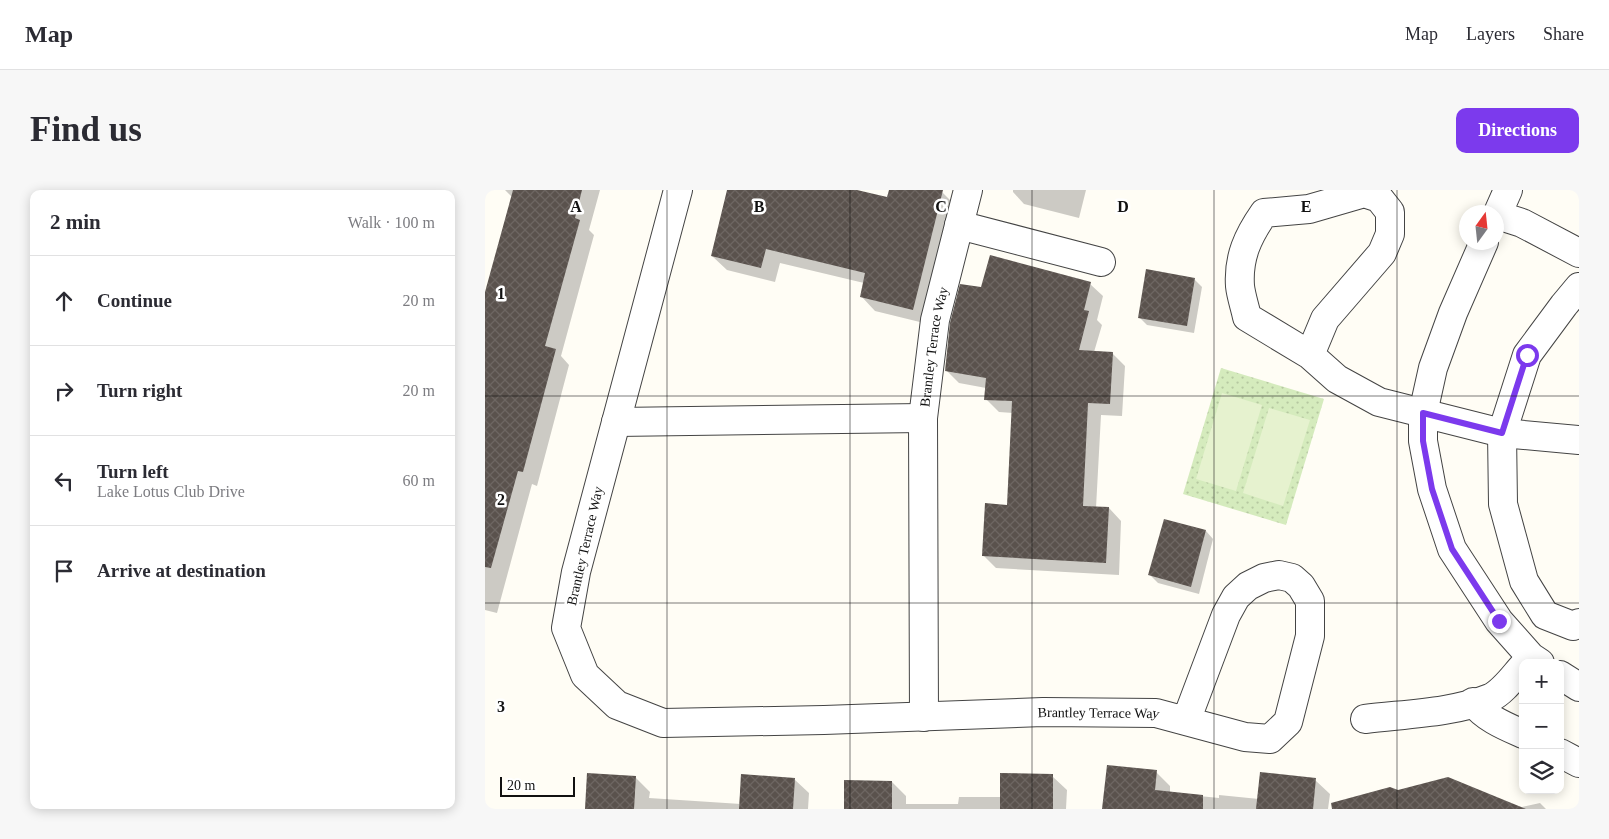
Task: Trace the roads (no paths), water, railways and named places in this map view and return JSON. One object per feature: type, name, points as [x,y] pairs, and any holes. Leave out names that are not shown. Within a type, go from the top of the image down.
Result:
[{"type":"street","name":"Brantley Terrace Way","points":[[678,190],[576,572],[567,628],[585,675],[617,705],[663,723],[824,720],[1043,712],[1156,713],[1245,737],[1270,739],[1288,722],[1310,636],[1310,601],[1301,586],[1292,578],[1279,576],[1264,578],[1248,586],[1236,597],[1226,615],[1186,721]]},
{"type":"street","name":"Brantley Terrace Way","points":[[924,717],[923,418],[935,320],[968,190]]},
{"type":"street","points":[[1501,205],[1508,190]]},
{"type":"street","points":[[1310,354],[1325,320],[1382,253],[1391,234],[1390,212],[1379,198],[1364,193],[1309,209],[1264,213],[1250,233],[1243,254],[1240,286],[1247,317],[1310,354],[1337,379],[1379,402],[1502,433],[1579,440]]},
{"type":"street","points":[[1504,217],[1522,223],[1579,254]]},
{"type":"street","points":[[959,225],[1101,262]]},
{"type":"street","points":[[1480,250],[1449,322],[1433,368],[1423,413],[1423,441],[1432,489],[1452,549],[1499,621],[1528,659]]},
{"type":"street","points":[[1579,287],[1564,304],[1527,355],[1502,433],[1503,504],[1524,581],[1545,615],[1573,626],[1579,623]]},
{"type":"street","points":[[616,422],[923,418]]},
{"type":"street","points":[[1365,719],[1454,708],[1491,697],[1519,672]]},
{"type":"street","points":[[1564,678],[1579,687]]},
{"type":"street","points":[[1473,702],[1479,709],[1499,723],[1519,732]]},
{"type":"street","points":[[1564,755],[1579,763]]}]
